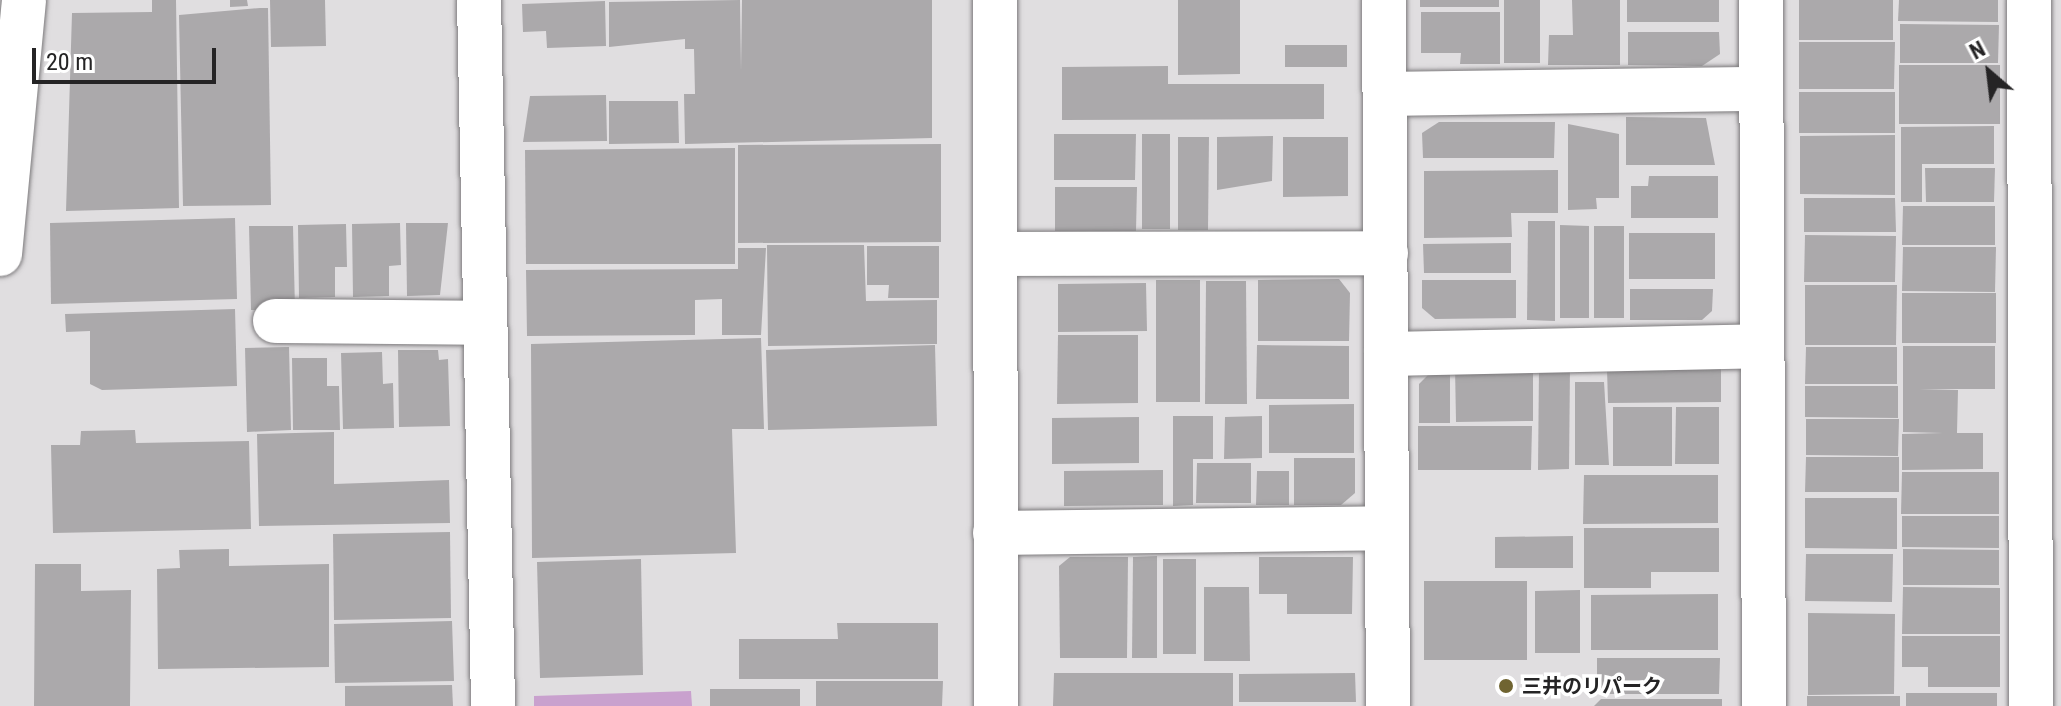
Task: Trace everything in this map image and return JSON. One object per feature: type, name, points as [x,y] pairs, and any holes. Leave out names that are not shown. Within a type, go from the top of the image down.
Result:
[{"type":"street","points":[[0,254],[24,0]]},
{"type":"street","points":[[479,0],[493,706]]},
{"type":"street","points":[[995,0],[996,706]]},
{"type":"street","points":[[1384,0],[1388,706]]},
{"type":"street","points":[[1761,0],[1764,706]]},
{"type":"street","points":[[2029,0],[2031,706]]},
{"type":"street","points":[[1385,94],[1761,89]]},
{"type":"street","points":[[997,254],[1386,253]]},
{"type":"street","points":[[275,321],[484,323]]},
{"type":"street","points":[[1386,354],[1762,346]]},
{"type":"street","points":[[995,533],[1386,528]]},
{"type":"shaded area","points":[[691,691],[692,706],[534,706],[534,696]]},
{"type":"building","points":[[152,0],[176,0],[179,208],[66,211],[72,13],[152,12]]},
{"type":"building","points":[[230,0],[247,0],[248,6],[230,7]]},
{"type":"building","points":[[270,0],[325,0],[326,46],[271,47]]},
{"type":"building","points":[[740,0],[741,71],[742,0],[932,0],[932,138],[685,144],[684,94],[695,94],[694,49],[685,49],[685,39],[609,47],[609,2]]},
{"type":"building","points":[[1178,0],[1240,0],[1240,74],[1178,75]]},
{"type":"building","points":[[1420,0],[1499,0],[1499,7],[1420,7]]},
{"type":"building","points":[[1504,0],[1540,0],[1540,63],[1504,63]]},
{"type":"building","points":[[1572,0],[1620,0],[1620,65],[1548,65],[1549,35],[1573,35]]},
{"type":"building","points":[[1627,0],[1719,0],[1719,22],[1627,22]]},
{"type":"building","points":[[1799,0],[1893,0],[1893,40],[1799,40]]},
{"type":"building","points":[[1899,0],[1998,0],[1998,22],[1898,21]]},
{"type":"building","points":[[605,1],[606,46],[547,48],[546,31],[523,32],[522,4]]},
{"type":"building","points":[[268,8],[271,205],[183,206],[179,15]]},
{"type":"building","points":[[1421,12],[1500,12],[1500,64],[1460,64],[1461,53],[1421,53]]},
{"type":"building","points":[[1900,24],[1999,25],[1998,63],[1900,63]]},
{"type":"building","points":[[1628,32],[1719,32],[1720,54],[1702,66],[1628,65]]},
{"type":"building","points":[[1799,42],[1895,42],[1894,89],[1799,89]]},
{"type":"building","points":[[1285,45],[1347,45],[1347,67],[1285,67]]},
{"type":"building","points":[[1899,65],[2000,65],[2000,124],[1899,124]]},
{"type":"building","points":[[1168,66],[1168,84],[1324,84],[1324,119],[1062,120],[1062,67]]},
{"type":"building","points":[[1799,92],[1895,92],[1895,133],[1799,133]]},
{"type":"building","points":[[606,95],[607,141],[523,142],[530,96]]},
{"type":"building","points":[[609,101],[678,101],[679,143],[609,144]]},
{"type":"building","points":[[1626,117],[1706,118],[1715,165],[1626,165]]},
{"type":"building","points":[[1439,122],[1555,122],[1554,158],[1423,158],[1422,133]]},
{"type":"building","points":[[1568,124],[1619,134],[1619,198],[1596,198],[1597,209],[1568,210]]},
{"type":"building","points":[[1994,126],[1994,164],[1922,164],[1922,202],[1901,202],[1901,127]]},
{"type":"building","points":[[1054,134],[1136,134],[1135,180],[1054,180]]},
{"type":"building","points":[[1142,134],[1170,134],[1170,229],[1142,229]]},
{"type":"building","points":[[1895,135],[1895,195],[1800,194],[1800,136]]},
{"type":"building","points":[[1273,136],[1272,181],[1217,190],[1217,137]]},
{"type":"building","points":[[1178,137],[1209,137],[1208,230],[1178,230]]},
{"type":"building","points":[[1283,137],[1348,137],[1348,196],[1283,197]]},
{"type":"building","points":[[941,144],[941,242],[738,243],[738,145]]},
{"type":"building","points":[[735,148],[735,264],[526,264],[525,150]]},
{"type":"building","points":[[1925,168],[1995,168],[1994,202],[1926,202]]},
{"type":"building","points":[[1558,170],[1558,213],[1511,213],[1512,237],[1424,238],[1424,171]]},
{"type":"building","points":[[1649,176],[1718,176],[1718,218],[1631,218],[1631,186],[1648,186]]},
{"type":"building","points":[[1055,187],[1137,187],[1136,231],[1055,231]]},
{"type":"building","points":[[1804,198],[1895,198],[1896,232],[1804,232]]},
{"type":"building","points":[[1903,206],[1995,206],[1995,245],[1902,245]]},
{"type":"building","points":[[235,218],[237,299],[51,304],[50,223]]},
{"type":"building","points":[[1528,221],[1555,221],[1555,321],[1527,320]]},
{"type":"building","points":[[400,223],[401,265],[389,266],[389,296],[353,297],[352,224]]},
{"type":"building","points":[[406,223],[448,223],[440,295],[407,296]]},
{"type":"building","points":[[346,224],[347,267],[335,267],[335,297],[299,298],[298,225]]},
{"type":"building","points":[[1560,225],[1589,226],[1589,318],[1560,318]]},
{"type":"building","points":[[249,226],[293,226],[295,309],[251,310]]},
{"type":"building","points":[[1594,226],[1624,226],[1624,318],[1594,318]]},
{"type":"building","points":[[1629,233],[1715,233],[1715,279],[1629,279]]},
{"type":"building","points":[[1805,235],[1896,236],[1895,282],[1804,282]]},
{"type":"building","points":[[1511,243],[1511,273],[1424,273],[1423,244]]},
{"type":"building","points":[[767,245],[864,245],[866,301],[937,300],[937,344],[768,346]]},
{"type":"building","points":[[867,246],[939,246],[939,298],[888,298],[889,285],[867,285]]},
{"type":"building","points":[[1903,247],[1996,247],[1995,292],[1902,291]]},
{"type":"building","points":[[738,248],[766,248],[761,335],[722,335],[722,299],[695,300],[695,335],[527,336],[526,270],[738,269]]},
{"type":"building","points":[[1339,279],[1350,293],[1349,341],[1258,341],[1258,280]]},
{"type":"building","points":[[1156,280],[1200,280],[1200,402],[1156,402]]},
{"type":"building","points":[[1422,280],[1516,280],[1516,318],[1435,319],[1422,308]]},
{"type":"building","points":[[1206,281],[1246,281],[1247,404],[1205,404]]},
{"type":"building","points":[[1146,283],[1147,331],[1058,332],[1058,284]]},
{"type":"building","points":[[1805,285],[1897,285],[1896,345],[1805,345]]},
{"type":"building","points":[[1630,289],[1713,289],[1712,311],[1702,320],[1630,320]]},
{"type":"building","points":[[1902,293],[1996,293],[1996,343],[1902,343]]},
{"type":"building","points":[[235,309],[237,386],[102,390],[90,384],[90,331],[66,332],[65,314]]},
{"type":"building","points":[[1058,335],[1138,335],[1138,403],[1057,404]]},
{"type":"building","points":[[761,338],[764,429],[732,429],[736,553],[532,558],[531,344]]},
{"type":"building","points":[[935,345],[937,426],[768,430],[766,350]]},
{"type":"building","points":[[1257,345],[1349,346],[1349,399],[1256,399]]},
{"type":"building","points":[[1903,346],[1995,346],[1995,389],[1919,389],[1958,390],[1957,433],[1983,433],[1983,469],[1902,470],[1902,434],[1943,433],[1903,432]]},
{"type":"building","points":[[289,347],[291,430],[247,432],[245,348]]},
{"type":"building","points":[[1806,347],[1897,347],[1897,384],[1805,384]]},
{"type":"building","points":[[398,350],[438,350],[439,360],[448,359],[450,426],[399,427]]},
{"type":"building","points":[[382,352],[383,384],[393,383],[394,428],[343,429],[341,353]]},
{"type":"building","points":[[292,358],[327,358],[327,386],[339,386],[340,430],[293,430]]},
{"type":"building","points":[[1455,367],[1533,367],[1533,421],[1456,422]]},
{"type":"building","points":[[1539,367],[1570,367],[1569,469],[1538,470]]},
{"type":"building","points":[[1434,369],[1450,369],[1450,423],[1419,423],[1419,384]]},
{"type":"building","points":[[1607,369],[1721,369],[1721,402],[1608,403]]},
{"type":"building","points":[[1575,382],[1604,382],[1609,465],[1575,465]]},
{"type":"building","points":[[1805,386],[1898,386],[1898,418],[1805,417]]},
{"type":"building","points":[[1354,404],[1354,453],[1269,453],[1269,405]]},
{"type":"building","points":[[1613,407],[1672,407],[1672,466],[1613,466]]},
{"type":"building","points":[[1676,407],[1719,407],[1719,464],[1675,464]]},
{"type":"building","points":[[1173,416],[1213,416],[1213,459],[1193,459],[1193,505],[1173,506]]},
{"type":"building","points":[[1262,416],[1262,458],[1224,459],[1225,417]]},
{"type":"building","points":[[1139,417],[1139,463],[1052,464],[1052,418]]},
{"type":"building","points":[[1806,419],[1899,419],[1898,456],[1806,455]]},
{"type":"building","points":[[1418,426],[1532,426],[1531,470],[1418,470]]},
{"type":"building","points":[[135,430],[136,443],[249,441],[251,529],[53,533],[51,445],[80,445],[81,431]]},
{"type":"building","points":[[334,432],[334,484],[449,480],[450,523],[259,526],[257,434]]},
{"type":"building","points":[[1806,457],[1899,457],[1899,492],[1805,492]]},
{"type":"building","points":[[1294,458],[1355,458],[1355,493],[1341,505],[1294,505]]},
{"type":"building","points":[[1197,463],[1251,463],[1251,503],[1196,503]]},
{"type":"building","points":[[1163,470],[1163,505],[1064,506],[1064,471]]},
{"type":"building","points":[[1257,471],[1289,471],[1289,505],[1256,505]]},
{"type":"building","points":[[1902,472],[1999,472],[1999,514],[1901,514]]},
{"type":"building","points":[[1584,475],[1718,475],[1718,523],[1583,524]]},
{"type":"building","points":[[1805,498],[1897,498],[1897,549],[1805,548]]},
{"type":"building","points":[[1902,516],[1999,516],[1999,548],[1902,547]]},
{"type":"building","points":[[1584,528],[1719,528],[1719,572],[1651,572],[1651,588],[1584,588]]},
{"type":"building","points":[[450,532],[451,618],[334,620],[333,534]]},
{"type":"building","points":[[1573,536],[1573,568],[1495,568],[1495,537]]},
{"type":"building","points":[[229,549],[229,566],[329,564],[329,667],[158,669],[157,569],[180,568],[179,550]]},
{"type":"building","points":[[1903,549],[1999,550],[1999,585],[1903,585]]},
{"type":"building","points":[[1806,554],[1893,554],[1892,602],[1805,601]]},
{"type":"building","points":[[1157,556],[1157,658],[1132,658],[1133,557]]},
{"type":"building","points":[[1070,557],[1128,557],[1127,658],[1060,658],[1059,566]]},
{"type":"building","points":[[1259,557],[1353,557],[1352,614],[1287,614],[1287,594],[1259,594]]},
{"type":"building","points":[[641,559],[643,675],[540,678],[537,562]]},
{"type":"building","points":[[1163,559],[1196,559],[1196,654],[1163,654]]},
{"type":"building","points":[[35,564],[81,564],[81,591],[131,590],[130,706],[34,706]]},
{"type":"building","points":[[1424,581],[1527,581],[1527,660],[1424,660]]},
{"type":"building","points":[[1204,587],[1249,587],[1250,661],[1204,661]]},
{"type":"building","points":[[1903,587],[2000,588],[2000,634],[1902,634]]},
{"type":"building","points":[[1580,590],[1580,653],[1535,653],[1535,591]]},
{"type":"building","points":[[1718,594],[1718,650],[1591,650],[1591,595]]},
{"type":"building","points":[[1808,613],[1895,614],[1894,694],[1808,695]]},
{"type":"building","points":[[452,621],[454,681],[335,683],[334,624]]},
{"type":"building","points":[[837,623],[938,623],[938,679],[739,679],[739,639],[838,639]]},
{"type":"building","points":[[1902,636],[2000,636],[2000,687],[1928,687],[1928,667],[1902,667]]},
{"type":"building","points":[[1597,658],[1720,658],[1719,694],[1597,694]]},
{"type":"building","points":[[1054,673],[1233,673],[1233,706],[1053,706]]},
{"type":"building","points":[[1355,673],[1356,702],[1239,702],[1239,674]]},
{"type":"building","points":[[816,681],[943,681],[942,706],[816,706]]},
{"type":"building","points":[[452,685],[453,706],[345,706],[345,686]]},
{"type":"building","points":[[710,689],[800,689],[800,706],[710,706]]},
{"type":"building","points":[[1906,693],[1997,693],[1997,706],[1906,706]]},
{"type":"building","points":[[1807,696],[1900,696],[1900,706],[1807,706]]},
{"type":"building","points":[[1601,699],[1722,699],[1722,706],[1594,706]]},
{"type":"place","name":"三井のリパーク","points":[[1506,686]]}]
